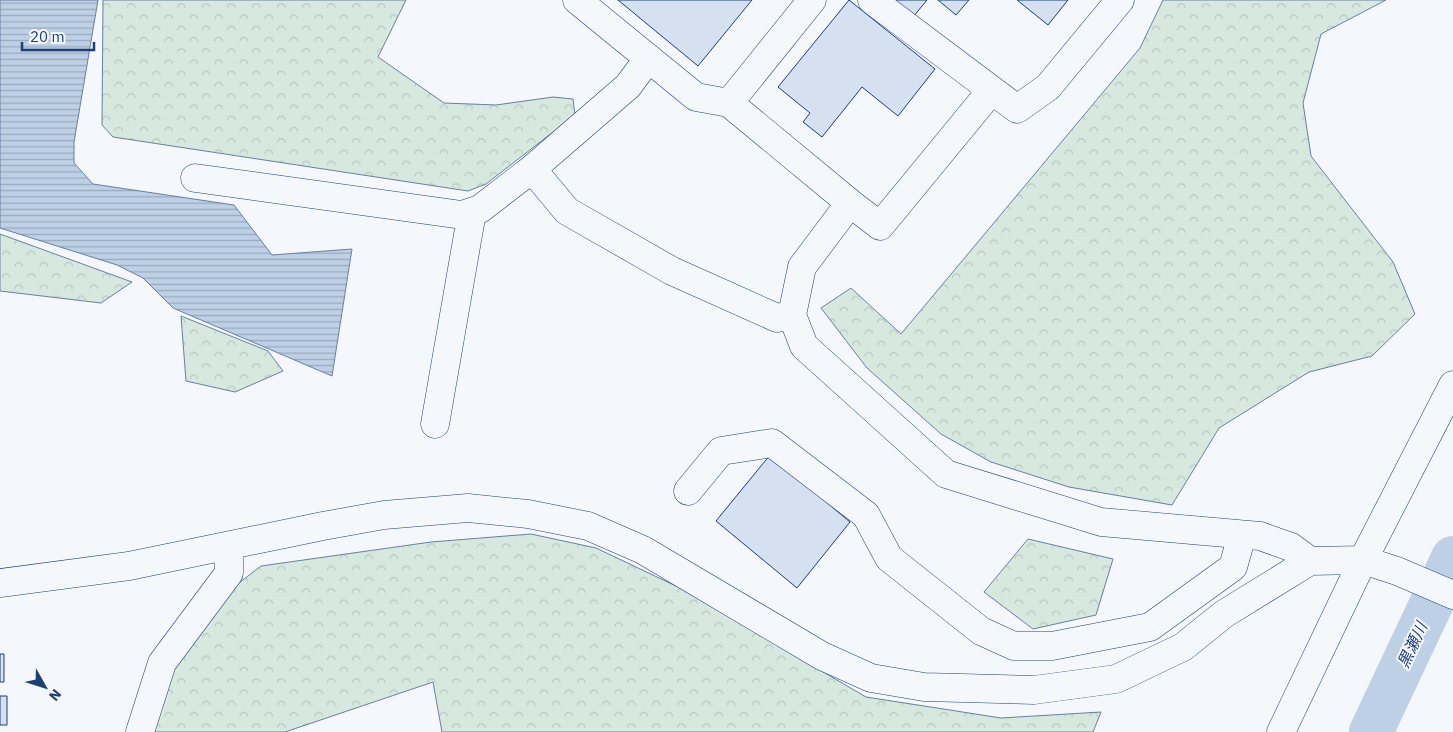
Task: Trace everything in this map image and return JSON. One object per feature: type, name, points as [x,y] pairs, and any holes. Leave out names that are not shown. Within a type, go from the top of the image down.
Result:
[{"type":"street","points":[[577,0],[696,97],[728,103],[850,204],[880,226],[991,91]]},
{"type":"street","points":[[728,103],[812,0]]},
{"type":"street","points":[[872,0],[1017,109],[1048,86],[1120,0]]},
{"type":"street","points":[[195,178],[462,215],[480,209],[532,170],[628,86],[648,59]]},
{"type":"street","points":[[532,170],[567,211],[672,271],[777,318],[792,315]]},
{"type":"street","points":[[850,204],[802,267],[792,315],[804,346],[946,474],[1101,522],[1260,536],[1291,547],[1310,562]]},
{"type":"street","points":[[435,424],[472,212]]},
{"type":"street","points":[[1281,732],[1362,560],[1453,385]]},
{"type":"street","points":[[688,491],[720,450],[772,443],[866,515],[889,558],[981,632],[1014,646],[1052,646],[1150,627],[1233,567],[1242,535]]},
{"type":"street","points":[[0,583],[129,566],[384,515],[468,508],[528,514],[588,526],[644,550],[822,656],[871,678],[924,687],[1034,690],[1116,679],[1184,648],[1224,614],[1310,562],[1362,560],[1397,571],[1453,596]]},
{"type":"street","points":[[140,732],[162,663],[229,573],[228,546]]},
{"type":"green space","points":[[103,0],[406,0],[378,57],[444,103],[496,105],[553,97],[573,99],[575,115],[486,184],[468,191],[113,137],[102,125]]},
{"type":"green space","points":[[1163,0],[1386,0],[1321,34],[1303,103],[1311,156],[1393,262],[1415,314],[1372,356],[1309,372],[1219,428],[1172,505],[1069,487],[991,462],[941,434],[867,368],[821,308],[851,288],[901,334],[1140,48]]},
{"type":"green space","points":[[0,234],[132,282],[101,303],[0,291]]},
{"type":"green space","points":[[181,316],[268,351],[283,371],[235,392],[186,381]]},
{"type":"green space","points":[[531,534],[596,548],[678,587],[866,697],[1001,718],[1101,712],[1093,732],[442,732],[433,682],[285,732],[151,732],[170,658],[209,606],[261,566],[431,542]]},
{"type":"green space","points":[[1028,539],[1113,559],[1096,615],[1033,629],[984,592]]},
{"type":"water","points":[[0,0],[98,0],[74,142],[74,163],[93,184],[234,205],[272,255],[352,249],[332,376],[173,308],[143,278],[117,265],[0,228]]},
{"type":"building","points":[[618,0],[752,0],[698,66]]},
{"type":"building","points":[[849,0],[935,69],[898,116],[862,87],[822,137],[803,122],[810,113],[778,87]]},
{"type":"building","points":[[892,0],[927,0],[913,17]]},
{"type":"building","points":[[938,0],[969,0],[956,15]]},
{"type":"building","points":[[1017,0],[1068,0],[1048,25]]},
{"type":"building","points":[[770,455],[850,522],[797,588],[716,521]]},
{"type":"building","points":[[0,654],[4,654],[4,682],[0,682]]},
{"type":"building","points":[[0,696],[7,696],[7,725],[0,725]]},
{"type":"waterway","name":"黒瀬川","points":[[1371,732],[1453,558]]}]
